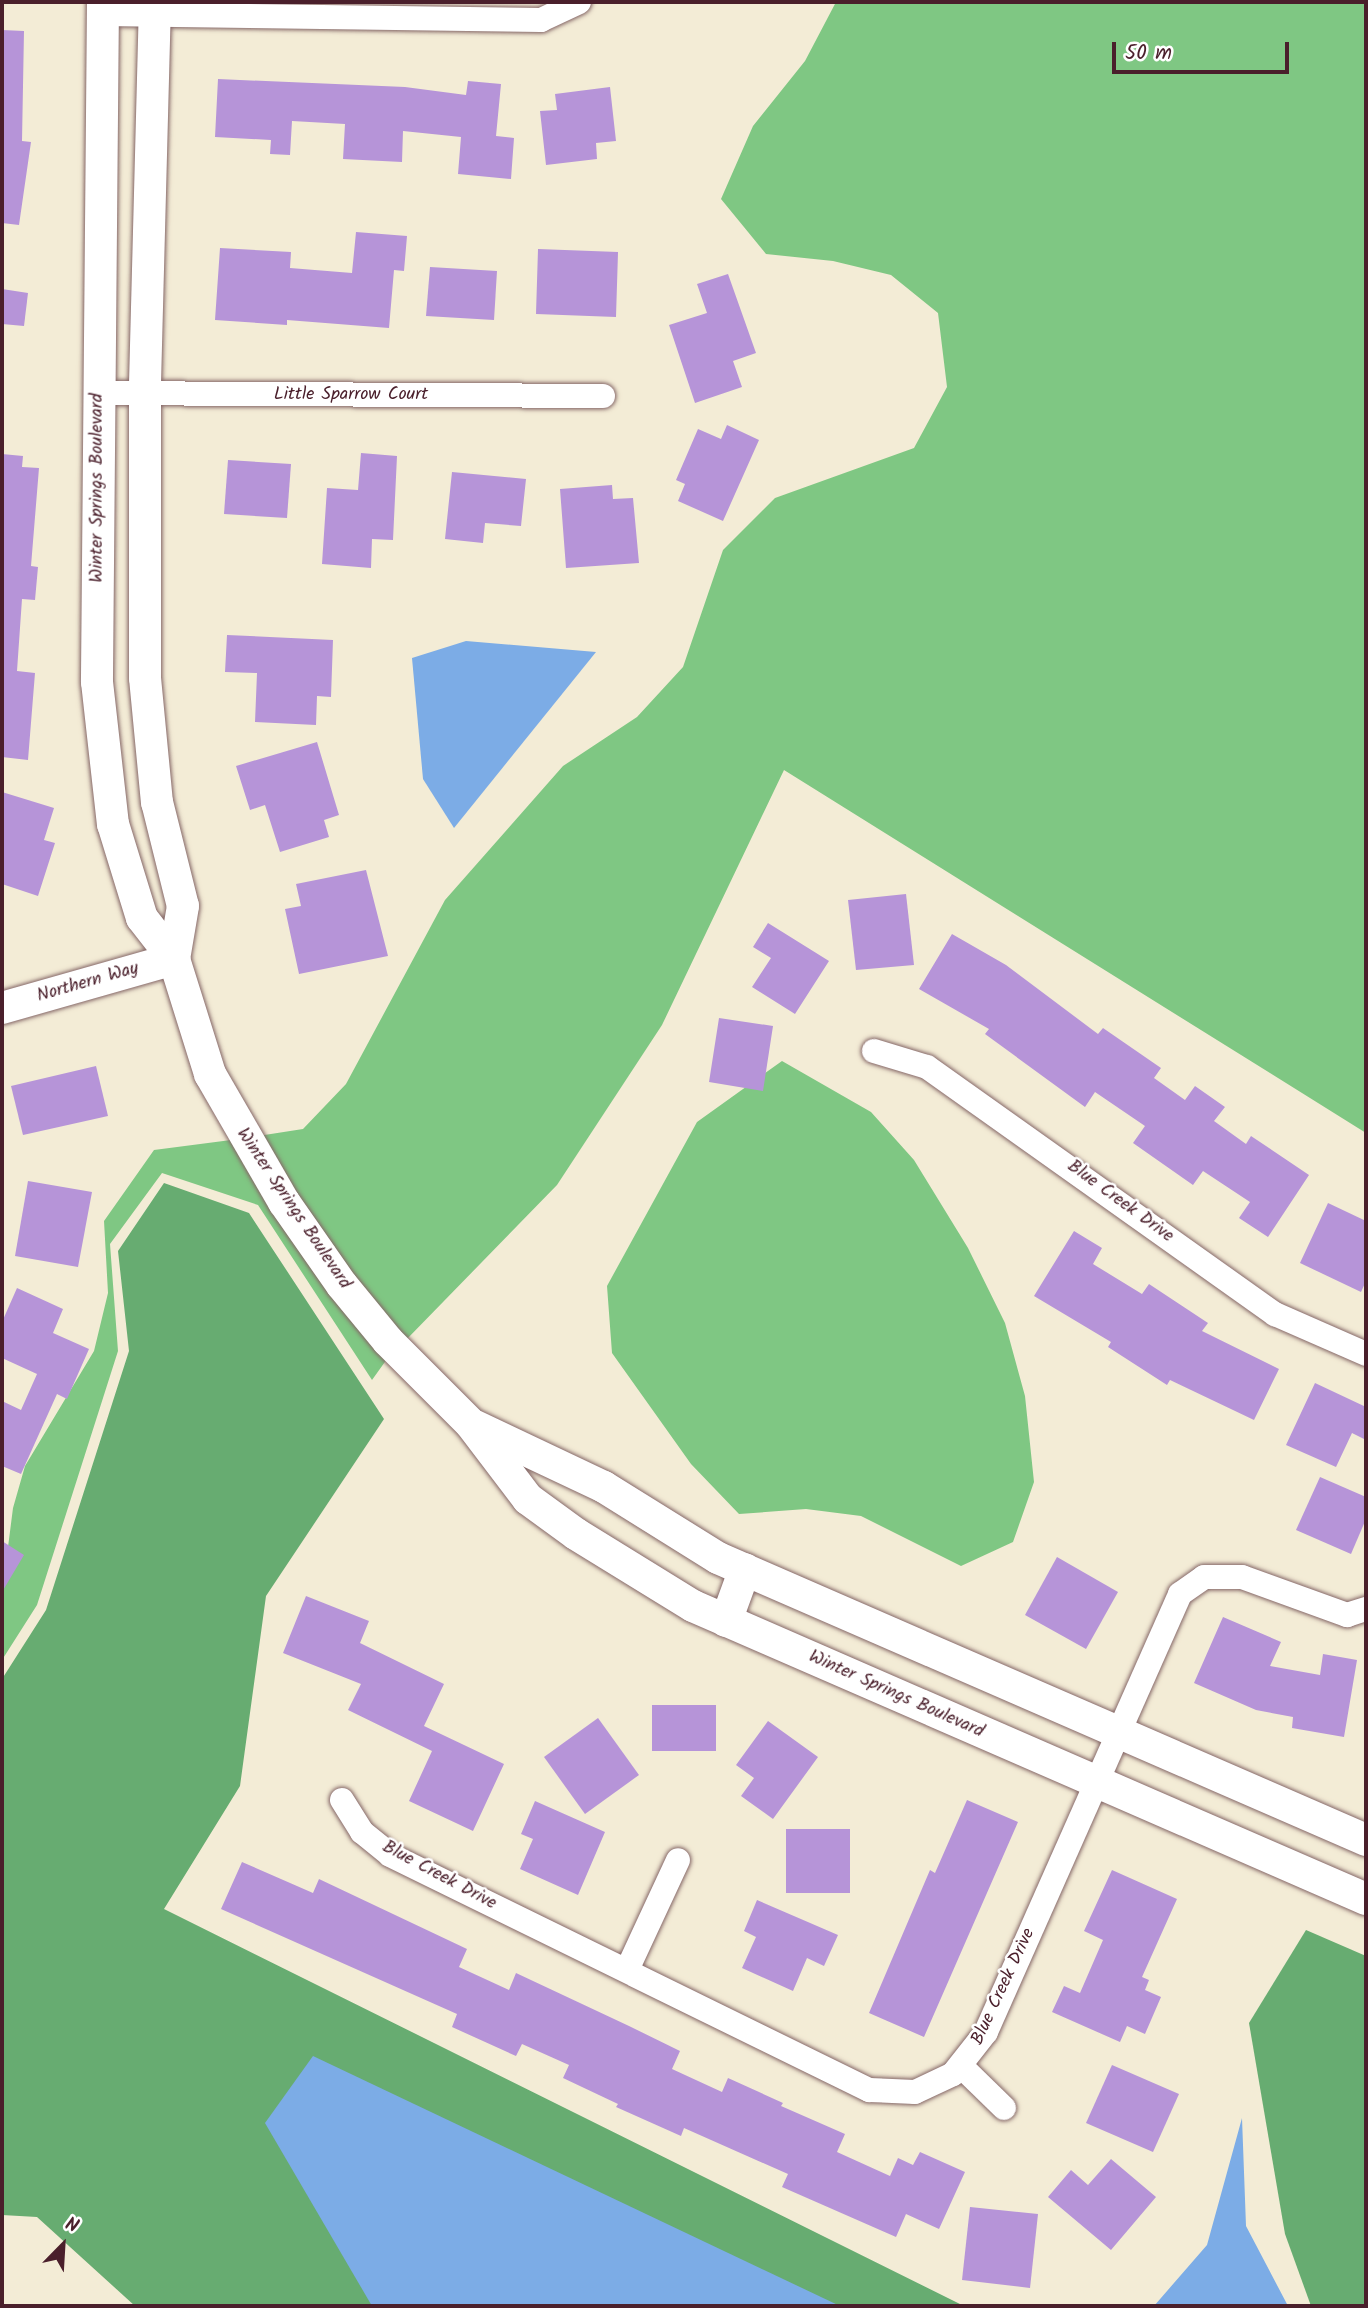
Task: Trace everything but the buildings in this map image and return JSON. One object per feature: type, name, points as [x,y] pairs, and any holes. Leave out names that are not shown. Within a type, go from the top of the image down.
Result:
[{"type":"street","points":[[103,8],[155,7],[541,20],[579,2]]},
{"type":"street","name":"Winter Springs Boulevard","points":[[155,7],[145,395],[145,678],[157,802],[183,906],[174,959]]},
{"type":"street","name":"Winter Springs Boulevard","points":[[103,8],[97,682],[113,824],[142,918],[174,959],[210,1074],[284,1202],[342,1285],[388,1341],[471,1424],[528,1499],[681,1599],[1366,1899]]},
{"type":"street","name":"Little Sparrow Court","points":[[99,393],[603,396]]},
{"type":"street","name":"Northern Way","points":[[2,1007],[174,959]]},
{"type":"street","name":"Blue Creek Drive","points":[[874,1051],[927,1067],[1275,1314],[1366,1354]]},
{"type":"street","name":"Winter Springs Boulevard","points":[[471,1424],[604,1487],[718,1558],[1366,1840]]},
{"type":"street","points":[[726,1621],[745,1569]]},
{"type":"street","name":"Blue Creek Drive","points":[[342,1800],[362,1832],[390,1855],[869,2090],[915,2092],[936,2085],[961,2066],[986,2032],[1119,1734],[1168,1614],[1180,1594],[1204,1577],[1242,1577],[1347,1615],[1366,1609]]},
{"type":"street","points":[[627,1970],[678,1860]]},
{"type":"street","points":[[961,2066],[1004,2108]]},
{"type":"green space","points":[[836,2],[1366,2],[1366,1133],[784,770],[662,1025],[557,1185],[406,1340],[352,1276],[258,1136],[303,1129],[346,1084],[445,900],[563,766],[637,717],[683,667],[723,550],[775,498],[914,448],[947,387],[938,313],[891,275],[833,261],[766,254],[721,199],[753,126],[805,61]]},
{"type":"green space","points":[[782,1061],[871,1112],[914,1160],[968,1248],[1005,1323],[1025,1396],[1034,1482],[1013,1542],[961,1566],[861,1516],[806,1509],[739,1514],[691,1464],[612,1353],[607,1286],[697,1122]]},
{"type":"green space","points":[[231,1140],[267,1200],[387,1359],[372,1380],[258,1205],[162,1173],[110,1244],[118,1351],[37,1605],[2,1660],[2,1594],[13,1508],[25,1466],[94,1351],[108,1293],[104,1221],[154,1150]]},
{"type":"green space","points":[[164,1183],[249,1213],[384,1419],[266,1596],[240,1786],[164,1909],[964,2306],[135,2306],[37,2217],[2,2215],[2,1679],[46,1610],[129,1351],[118,1251]]},
{"type":"green space","points":[[1306,1930],[1366,1956],[1366,2306],[1311,2306],[1285,2234],[1249,2023]]},
{"type":"water","points":[[466,641],[596,652],[454,828],[423,779],[412,658]]},
{"type":"water","points":[[313,2056],[840,2306],[372,2306],[265,2123]]},
{"type":"water","points":[[1242,2118],[1246,2226],[1288,2306],[1154,2306],[1207,2245]]}]
